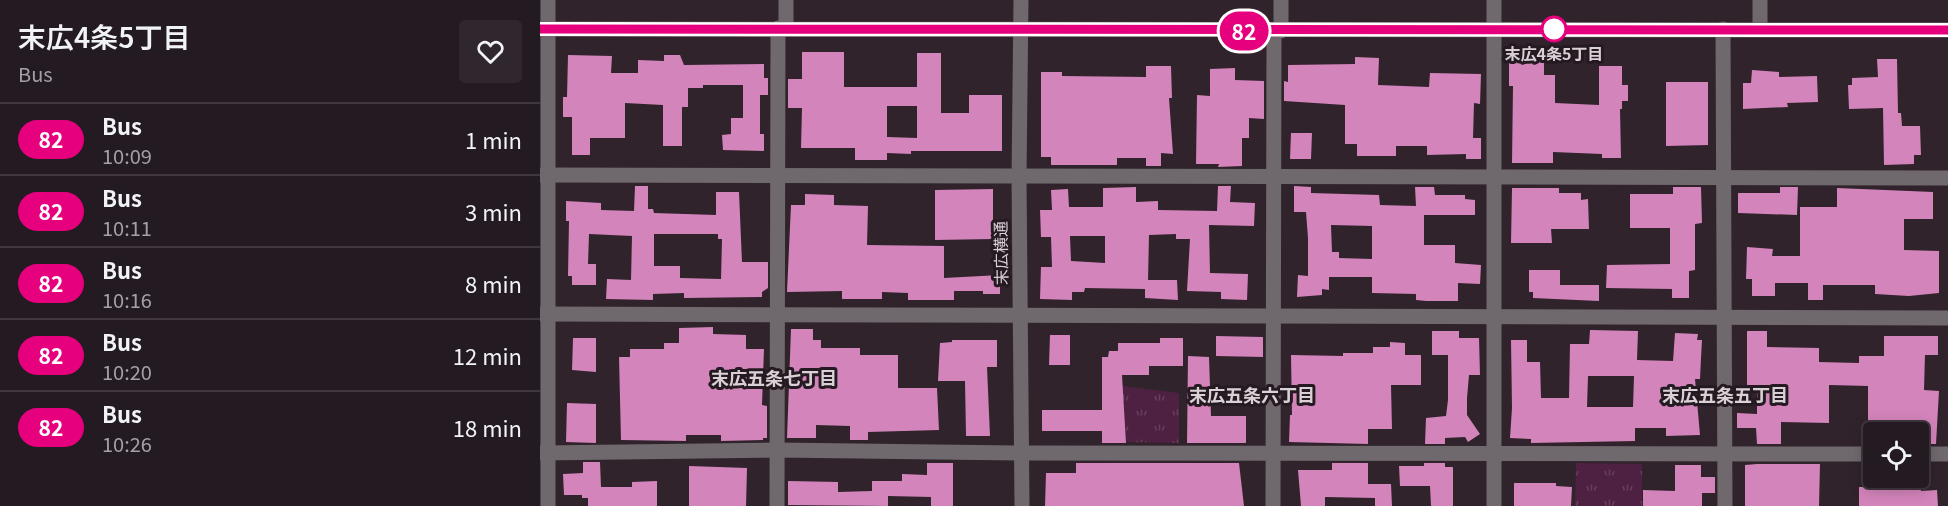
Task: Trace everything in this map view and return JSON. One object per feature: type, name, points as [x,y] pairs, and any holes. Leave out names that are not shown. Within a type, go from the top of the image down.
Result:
[{"type":"street","points":[[548,0],[544,29],[544,453],[548,506]]},
{"type":"street","points":[[777,506],[777,175],[782,28],[786,0]]},
{"type":"street","name":"末広横通","points":[[1021,0],[1019,177],[1022,506]]},
{"type":"street","points":[[1273,506],[1274,176],[1277,31],[1281,0]]},
{"type":"street","points":[[1494,0],[1494,506]]},
{"type":"street","points":[[1760,0],[1760,29]]},
{"type":"street","points":[[544,29],[1021,28],[1277,31],[1723,28],[1948,30]]},
{"type":"street","points":[[1723,28],[1725,506]]},
{"type":"street","points":[[545,175],[1948,178]]},
{"type":"street","points":[[544,314],[1948,318]]},
{"type":"street","points":[[544,453],[777,450],[1022,453],[1863,453]]},
{"type":"street","points":[[1929,454],[1948,454]]},
{"type":"green space","points":[[1122,386],[1179,393],[1179,443],[1124,442]]},
{"type":"green space","points":[[1576,463],[1642,464],[1642,506],[1575,506]]},
{"type":"building","points":[[802,52],[844,52],[844,87],[917,87],[917,53],[941,53],[941,113],[969,113],[969,95],[1002,95],[1002,151],[911,151],[911,154],[887,153],[887,160],[855,160],[855,148],[801,148],[802,108],[788,108],[788,79],[802,79]],"holes":[[[887,106],[917,106],[917,138],[887,137]]]},
{"type":"building","points":[[568,55],[612,56],[611,73],[638,73],[638,60],[664,61],[664,55],[680,55],[684,65],[764,64],[764,78],[768,78],[768,95],[760,95],[760,134],[764,134],[764,151],[723,150],[722,135],[731,134],[731,118],[743,118],[743,85],[703,85],[703,88],[688,88],[688,107],[682,107],[682,146],[663,146],[663,105],[625,103],[625,138],[590,138],[590,155],[572,155],[572,117],[563,117],[563,97],[567,97]]},
{"type":"building","points":[[1355,57],[1379,58],[1378,85],[1429,87],[1430,73],[1481,74],[1480,104],[1474,103],[1473,138],[1481,138],[1481,159],[1466,159],[1466,154],[1427,155],[1427,146],[1396,146],[1396,156],[1357,156],[1357,144],[1345,144],[1345,105],[1284,101],[1284,81],[1288,82],[1288,65],[1355,64]]},
{"type":"building","points":[[1877,59],[1897,59],[1898,113],[1901,113],[1902,126],[1920,126],[1921,155],[1914,155],[1914,164],[1884,165],[1883,108],[1849,109],[1848,85],[1852,85],[1852,78],[1878,77]]},
{"type":"building","points":[[1509,61],[1544,61],[1544,75],[1555,75],[1555,103],[1599,105],[1599,66],[1622,66],[1622,85],[1628,85],[1628,101],[1622,101],[1622,109],[1620,109],[1621,158],[1602,158],[1602,154],[1553,152],[1553,163],[1512,163],[1513,86],[1509,86]]},
{"type":"building","points":[[1146,66],[1171,66],[1172,98],[1169,98],[1173,154],[1161,153],[1161,166],[1146,166],[1146,158],[1117,158],[1117,165],[1051,165],[1051,157],[1041,157],[1041,72],[1062,72],[1062,76],[1146,77]]},
{"type":"building","points":[[1235,68],[1235,80],[1264,81],[1264,119],[1249,118],[1249,138],[1242,138],[1242,166],[1218,167],[1219,164],[1196,164],[1197,95],[1210,96],[1210,69]]},
{"type":"building","points":[[1752,70],[1779,72],[1779,77],[1817,76],[1818,102],[1787,103],[1788,107],[1743,109],[1743,83],[1751,83]]},
{"type":"building","points":[[1666,82],[1708,82],[1708,145],[1666,146]]},
{"type":"building","points":[[1291,133],[1312,133],[1311,159],[1290,159]]},
{"type":"building","points":[[635,186],[648,186],[648,209],[653,209],[654,213],[716,215],[716,192],[739,192],[742,262],[768,262],[768,288],[762,292],[762,297],[684,298],[684,293],[653,294],[653,300],[606,299],[607,279],[631,280],[632,236],[589,234],[588,264],[596,264],[596,285],[572,285],[572,276],[568,276],[569,221],[566,221],[566,201],[601,203],[601,210],[634,211]],"holes":[[[654,234],[718,234],[718,239],[722,239],[721,279],[680,278],[680,266],[654,266]]]},
{"type":"building","points":[[1218,186],[1231,186],[1230,202],[1255,203],[1254,226],[1209,225],[1210,273],[1248,274],[1247,300],[1221,299],[1221,292],[1187,291],[1190,239],[1176,239],[1176,234],[1149,235],[1148,280],[1177,280],[1178,300],[1145,298],[1145,289],[1085,288],[1084,292],[1072,292],[1072,300],[1040,299],[1041,267],[1052,267],[1051,237],[1041,237],[1040,210],[1052,210],[1051,190],[1068,189],[1069,207],[1103,207],[1103,188],[1136,187],[1136,202],[1158,201],[1158,210],[1217,211]],"holes":[[[1070,236],[1105,236],[1105,263],[1071,261]]]},
{"type":"building","points":[[1294,186],[1311,187],[1311,193],[1379,195],[1380,205],[1416,206],[1415,187],[1434,187],[1435,195],[1465,195],[1465,199],[1475,200],[1475,215],[1424,215],[1424,245],[1455,245],[1455,263],[1481,265],[1480,284],[1458,283],[1458,301],[1426,301],[1416,300],[1416,294],[1372,293],[1372,277],[1329,277],[1329,290],[1322,289],[1322,295],[1297,297],[1298,275],[1308,276],[1308,238],[1306,212],[1294,212]],"holes":[[[1331,225],[1372,226],[1372,259],[1339,258],[1339,252],[1332,252]]]},
{"type":"building","points":[[1673,187],[1701,187],[1702,223],[1695,224],[1695,270],[1689,271],[1689,298],[1672,298],[1672,289],[1606,288],[1607,265],[1670,264],[1670,228],[1630,228],[1630,194],[1673,194]]},
{"type":"building","points":[[1780,187],[1798,187],[1797,215],[1738,213],[1738,193],[1780,193]]},
{"type":"building","points":[[1512,188],[1559,188],[1559,193],[1581,193],[1581,200],[1588,199],[1589,229],[1551,229],[1552,243],[1511,243]]},
{"type":"building","points":[[1837,188],[1933,192],[1933,219],[1904,219],[1904,250],[1939,251],[1939,293],[1909,296],[1875,294],[1875,285],[1823,285],[1823,300],[1808,300],[1808,283],[1775,283],[1775,296],[1752,296],[1752,279],[1746,279],[1747,247],[1773,249],[1772,256],[1800,256],[1800,207],[1837,207]]},
{"type":"building","points":[[993,189],[993,239],[935,240],[935,190]]},
{"type":"building","points":[[805,194],[834,195],[834,205],[868,206],[867,245],[944,246],[944,278],[1000,275],[1000,294],[983,294],[983,291],[954,291],[954,300],[908,300],[908,293],[882,292],[882,299],[842,299],[842,291],[787,292],[791,205],[805,205]]},
{"type":"building","points":[[1529,270],[1560,270],[1560,285],[1599,285],[1599,301],[1533,298],[1533,292],[1529,292]]},
{"type":"building","points":[[713,327],[713,334],[746,335],[746,349],[764,349],[762,405],[767,406],[767,438],[721,441],[721,435],[686,435],[686,441],[621,440],[619,357],[630,357],[630,349],[664,349],[664,343],[679,343],[679,328]]},
{"type":"building","points":[[791,329],[813,329],[813,340],[821,340],[821,348],[860,348],[860,355],[898,355],[898,388],[937,388],[939,430],[868,432],[868,440],[850,440],[850,426],[816,425],[816,438],[787,438]]},
{"type":"building","points":[[1590,330],[1638,331],[1637,360],[1673,361],[1675,333],[1698,334],[1697,340],[1702,340],[1700,379],[1695,379],[1700,435],[1666,436],[1666,428],[1635,428],[1635,441],[1531,443],[1531,439],[1510,438],[1511,340],[1527,340],[1527,362],[1540,362],[1541,398],[1569,398],[1570,344],[1589,344]],"holes":[[[1588,376],[1634,376],[1633,407],[1587,407]]]},
{"type":"building","points":[[1432,331],[1459,331],[1459,338],[1479,338],[1480,375],[1469,375],[1467,415],[1480,434],[1468,442],[1465,437],[1445,438],[1445,444],[1425,444],[1426,418],[1446,416],[1448,400],[1448,355],[1432,355]]},
{"type":"building","points":[[1747,331],[1767,331],[1767,347],[1819,348],[1819,362],[1859,363],[1859,356],[1884,356],[1884,336],[1938,336],[1938,355],[1925,355],[1924,390],[1939,391],[1936,444],[1929,444],[1929,422],[1868,420],[1868,386],[1829,385],[1829,423],[1781,422],[1781,444],[1757,444],[1756,428],[1737,428],[1737,413],[1757,414],[1757,385],[1747,385]]},
{"type":"building","points":[[1050,335],[1070,335],[1070,365],[1049,365]]},
{"type":"building","points":[[1216,336],[1263,337],[1263,357],[1216,356]]},
{"type":"building","points":[[573,338],[596,338],[596,372],[572,370]]},
{"type":"building","points":[[1160,338],[1183,338],[1183,366],[1149,366],[1149,375],[1122,375],[1126,443],[1102,443],[1102,431],[1042,431],[1042,410],[1102,410],[1102,357],[1108,357],[1109,351],[1118,351],[1118,343],[1160,343]]},
{"type":"building","points":[[952,340],[997,340],[997,367],[987,367],[990,436],[966,436],[965,381],[938,381],[940,343],[952,342]]},
{"type":"building","points":[[1390,342],[1405,343],[1405,355],[1421,355],[1421,385],[1391,385],[1392,429],[1368,429],[1368,444],[1289,442],[1290,415],[1292,415],[1291,355],[1343,356],[1343,353],[1373,353],[1373,347],[1390,347]]},
{"type":"building","points":[[1188,356],[1209,357],[1211,416],[1246,416],[1246,443],[1187,443]]},
{"type":"building","points":[[567,403],[596,404],[596,443],[566,442]]},
{"type":"building","points":[[583,462],[600,462],[601,487],[632,487],[632,482],[657,481],[657,506],[588,506],[588,498],[582,498],[582,495],[564,495],[563,474],[583,473]]},
{"type":"building","points":[[927,463],[953,463],[953,506],[931,506],[931,497],[888,496],[888,506],[788,505],[788,481],[838,482],[838,492],[872,491],[872,481],[902,481],[902,474],[927,475]]},
{"type":"building","points":[[1076,463],[1239,463],[1244,506],[1045,506],[1046,473],[1076,473]]},
{"type":"building","points":[[1332,463],[1368,463],[1368,484],[1391,484],[1392,506],[1375,506],[1375,498],[1325,497],[1325,506],[1301,506],[1298,470],[1332,470]]},
{"type":"building","points":[[1424,463],[1445,463],[1445,467],[1453,467],[1453,506],[1431,506],[1430,486],[1400,486],[1399,466],[1424,466]]},
{"type":"building","points":[[1820,464],[1819,506],[1745,506],[1745,465]]},
{"type":"building","points":[[1675,465],[1701,465],[1701,477],[1715,477],[1715,493],[1702,493],[1702,506],[1643,506],[1643,490],[1675,491]]},
{"type":"building","points":[[689,466],[747,468],[746,506],[689,506]]},
{"type":"building","points":[[1514,483],[1556,483],[1556,486],[1572,487],[1571,506],[1514,506]]},
{"type":"building","points":[[1859,487],[1937,490],[1938,506],[1859,506]]},
{"type":"bus line","name":"82","points":[[540,29],[1051,28],[1281,31],[1700,28],[1948,30]]},
{"type":"place","name":"末広4条5丁目","points":[[1554,29]]},
{"type":"district","name":"末広五条七丁目","points":[[774,379]]},
{"type":"district","name":"末広五条六丁目","points":[[1252,396]]},
{"type":"district","name":"末広五条五丁目","points":[[1725,396]]}]
